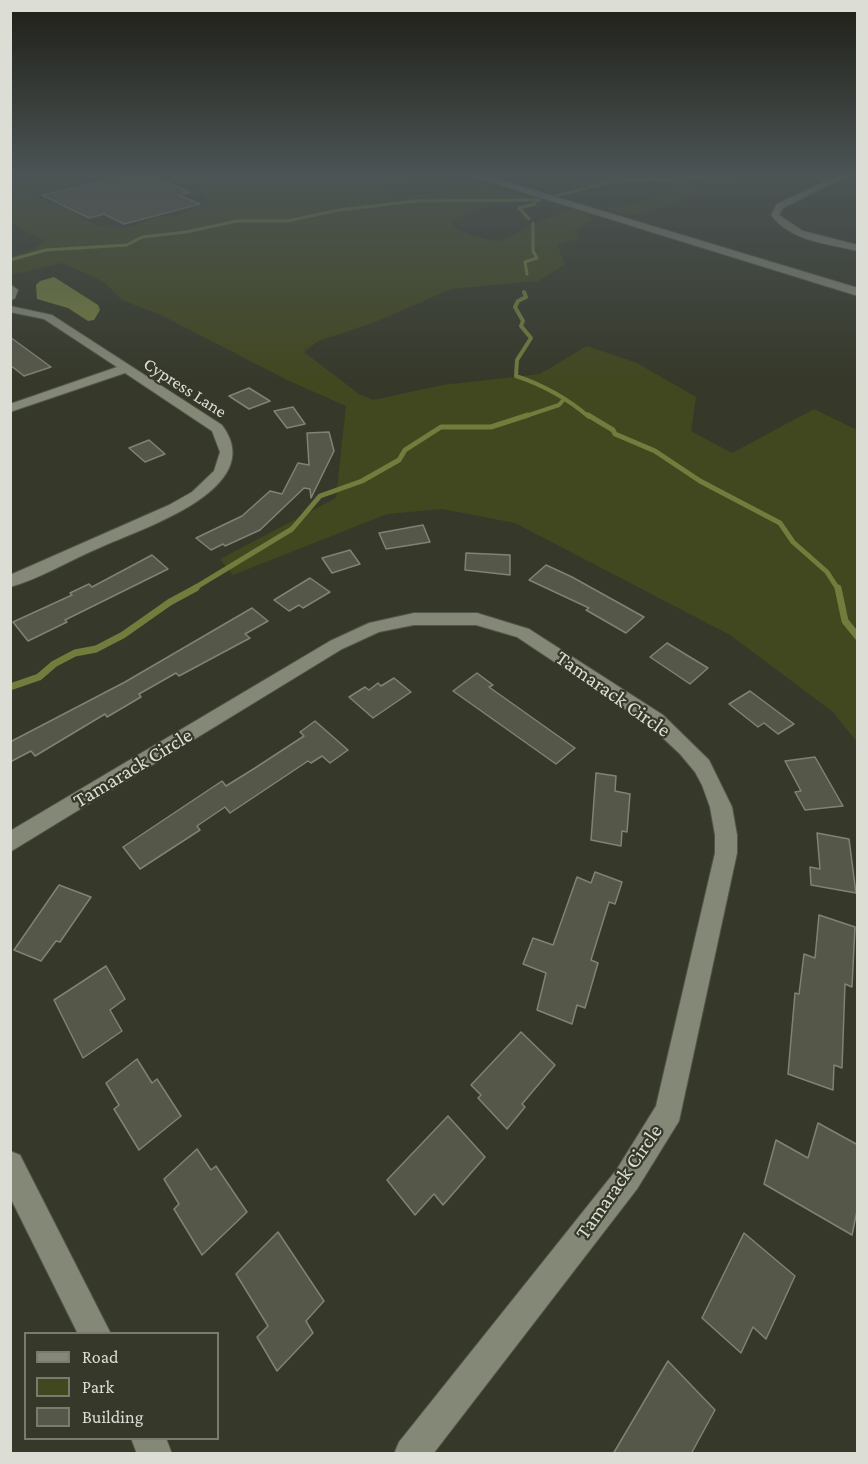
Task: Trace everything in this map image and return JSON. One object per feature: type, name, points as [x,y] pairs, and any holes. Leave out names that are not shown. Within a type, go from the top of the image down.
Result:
[{"type":"street","points":[[705,245],[856,291]]},
{"type":"street","points":[[10,287],[13,290],[10,298]]},
{"type":"street","name":"Cypress Lane","points":[[10,309],[34,312],[48,317],[123,369],[217,428],[227,440],[225,464],[205,489],[170,509],[10,582]]},
{"type":"street","points":[[10,408],[123,369]]},
{"type":"street","name":"Tamarack Circle","points":[[10,843],[336,645],[375,627],[414,619],[477,619],[523,633],[656,720],[702,766],[721,807],[726,854],[669,1111],[627,1179],[411,1454]]},
{"type":"street","points":[[10,1165],[94,1332]]},
{"type":"street","points":[[149,1440],[155,1454]]},
{"type":"green space","points":[[40,245],[557,245],[565,264],[539,281],[451,289],[373,323],[318,341],[304,352],[359,394],[373,400],[443,385],[540,374],[587,346],[637,363],[696,397],[691,431],[732,453],[814,409],[857,430],[857,742],[833,712],[730,635],[515,523],[442,509],[387,514],[233,575],[220,559],[336,498],[346,406],[287,380],[159,314],[122,300],[104,282],[62,263],[11,275],[11,256],[35,249]]},
{"type":"shaded area","points":[[54,277],[98,305],[100,310],[94,320],[88,321],[68,308],[37,299],[36,285],[40,281]]},
{"type":"building","points":[[10,337],[51,367],[24,376],[10,365]]},
{"type":"building","points":[[249,388],[270,401],[249,409],[229,396]]},
{"type":"building","points":[[293,407],[305,424],[287,428],[274,411]]},
{"type":"building","points":[[329,432],[334,451],[311,498],[310,489],[304,488],[260,530],[225,546],[223,544],[211,550],[196,538],[242,516],[270,491],[282,494],[298,463],[309,465],[307,433]]},
{"type":"building","points":[[149,440],[165,454],[145,462],[129,448]]},
{"type":"building","points":[[423,525],[430,542],[386,549],[379,533]]},
{"type":"building","points":[[350,550],[360,564],[332,573],[322,558]]},
{"type":"building","points":[[466,553],[510,555],[510,575],[465,570]]},
{"type":"building","points":[[152,555],[168,569],[28,641],[13,622],[72,595],[70,593],[89,584],[92,587]]},
{"type":"building","points":[[546,565],[644,617],[626,633],[586,610],[589,608],[529,580]]},
{"type":"building","points":[[310,578],[330,592],[303,608],[299,605],[289,611],[274,600]]},
{"type":"building","points":[[252,608],[268,621],[245,634],[250,638],[179,676],[176,673],[139,694],[141,697],[107,717],[105,714],[35,756],[31,751],[10,762],[10,742],[125,682]]},
{"type":"building","points":[[667,643],[708,668],[690,684],[650,657]]},
{"type":"building","points":[[477,673],[493,685],[489,687],[575,748],[556,764],[453,691]]},
{"type":"building","points":[[394,678],[411,692],[373,718],[349,697],[365,687],[369,690],[378,683],[381,686]]},
{"type":"building","points":[[750,691],[794,724],[778,734],[764,723],[758,727],[729,704]]},
{"type":"building","points":[[315,721],[348,750],[330,763],[322,756],[311,763],[308,761],[230,813],[225,807],[197,826],[200,830],[140,869],[123,847],[222,781],[226,786],[304,736],[300,732]]},
{"type":"building","points":[[815,757],[843,806],[805,810],[795,792],[801,791],[785,761]]},
{"type":"building","points":[[596,773],[616,776],[615,791],[630,794],[627,832],[622,831],[621,846],[591,840]]},
{"type":"building","points":[[817,833],[849,839],[856,893],[811,885],[810,867],[820,869]]},
{"type":"building","points":[[595,872],[622,882],[615,904],[609,902],[591,960],[598,963],[585,1008],[577,1005],[572,1024],[537,1010],[546,973],[523,964],[533,938],[553,945],[577,877],[591,883]]},
{"type":"building","points":[[59,885],[91,897],[60,942],[56,941],[41,961],[14,950]]},
{"type":"building","points":[[819,915],[855,927],[852,987],[845,984],[842,1068],[834,1065],[833,1090],[788,1074],[795,993],[799,994],[804,954],[815,958]]},
{"type":"building","points":[[106,966],[125,999],[110,1010],[122,1031],[83,1058],[54,1000]]},
{"type":"building","points":[[521,1032],[555,1065],[522,1104],[525,1107],[507,1129],[478,1098],[481,1095],[471,1085]]},
{"type":"building","points":[[137,1059],[152,1083],[157,1079],[181,1116],[139,1150],[114,1109],[119,1105],[106,1083]]},
{"type":"building","points":[[448,1116],[485,1157],[443,1205],[434,1194],[415,1215],[387,1180]]},
{"type":"building","points":[[818,1123],[858,1145],[858,1206],[852,1235],[764,1184],[776,1140],[808,1158]]},
{"type":"building","points":[[197,1149],[211,1170],[216,1166],[247,1212],[202,1255],[174,1209],[179,1204],[164,1179]]},
{"type":"building","points":[[278,1232],[324,1301],[306,1321],[313,1333],[277,1371],[257,1337],[268,1326],[236,1274]]},
{"type":"building","points":[[744,1233],[795,1276],[766,1339],[753,1327],[741,1353],[702,1318]]},
{"type":"building","points":[[668,1361],[715,1410],[691,1454],[613,1454]]},
{"type":"waterway","points":[[10,260],[46,250],[122,245]]},
{"type":"waterway","points":[[527,274],[525,262],[537,258],[533,245]]},
{"type":"waterway","points":[[524,292],[526,297],[518,301],[515,307],[523,321],[521,326],[531,338],[517,360],[516,376],[564,399]]},
{"type":"waterway","points":[[523,417],[559,405],[564,399]]},
{"type":"waterway","points":[[564,399],[589,417]]},
{"type":"waterway","points":[[193,589],[292,529],[320,496],[362,481],[399,460],[405,450],[441,427],[491,427],[528,415]]},
{"type":"waterway","points":[[588,415],[613,430],[615,434],[655,451],[700,481],[780,523],[793,542],[827,572],[838,589]]},
{"type":"waterway","points":[[10,687],[39,677],[54,664],[75,653],[96,649],[123,635],[170,602],[196,588]]},
{"type":"waterway","points":[[838,588],[845,621],[858,637]]}]
